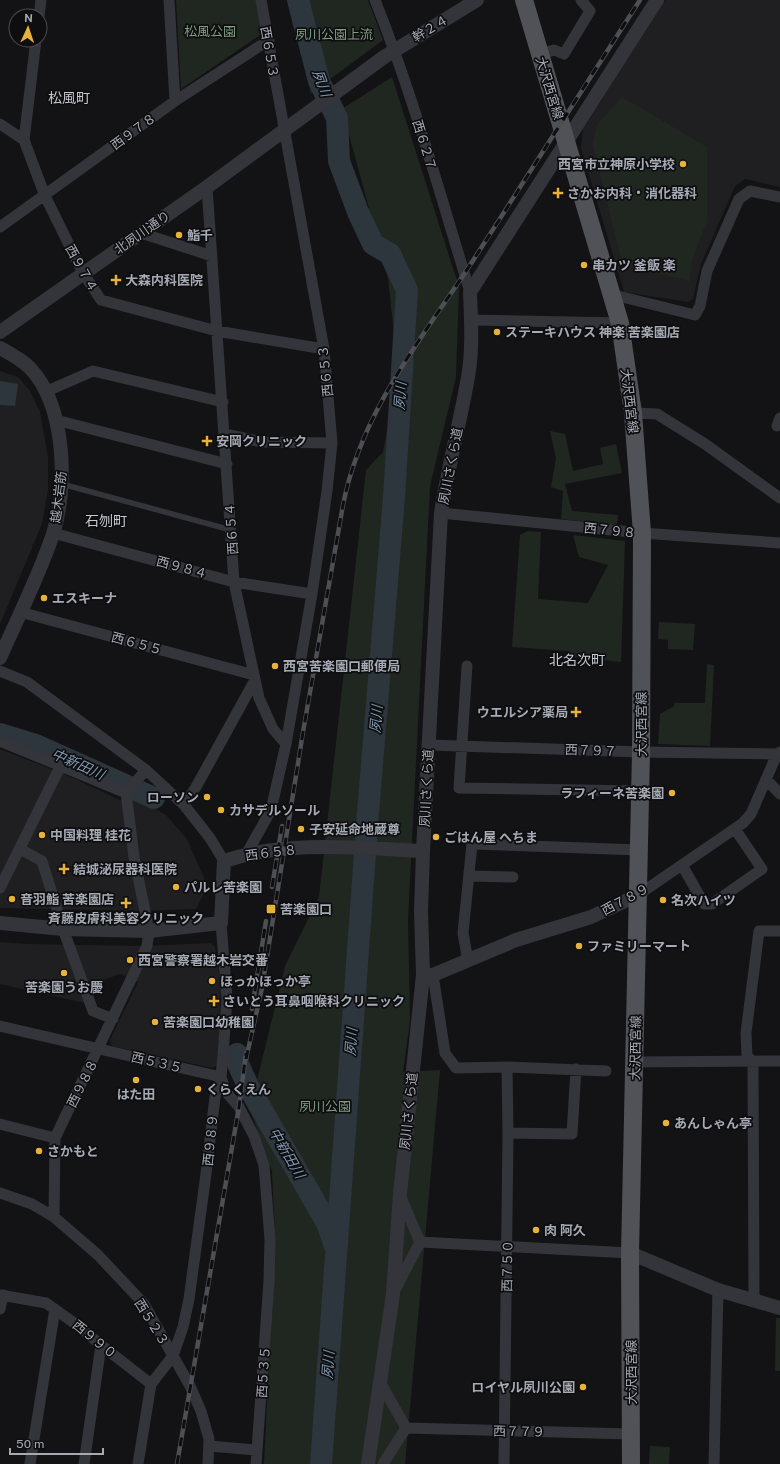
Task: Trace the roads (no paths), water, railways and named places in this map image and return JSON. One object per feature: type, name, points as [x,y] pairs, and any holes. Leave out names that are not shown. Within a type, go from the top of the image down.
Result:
[{"type":"main road","name":"大沢西宮線","points":[[524,0],[610,294],[620,323],[633,414],[642,533],[641,752],[630,1253],[631,1464]]},
{"type":"street","points":[[169,0],[175,101]]},
{"type":"street","name":"西６５３","points":[[261,0],[324,349],[332,443],[327,491],[312,594],[286,744]]},
{"type":"street","name":"西６２７","points":[[375,0],[389,53],[422,131],[470,292]]},
{"type":"street","name":"幹２４","points":[[284,131],[389,53],[477,0]]},
{"type":"street","points":[[540,54],[554,50],[564,54],[590,11],[581,0]]},
{"type":"street","points":[[470,292],[657,0]]},
{"type":"street","name":"西９７８","points":[[0,227],[175,101],[269,40]]},
{"type":"street","name":"西９７４","points":[[35,48],[24,140],[45,196],[83,273],[101,300],[217,331],[324,349]]},
{"type":"street","points":[[0,124],[24,140]]},
{"type":"street","name":"北夙川通り","points":[[0,332],[207,187],[284,131]]},
{"type":"street","name":"西６５４","points":[[207,187],[223,402],[234,582],[259,698],[273,729],[286,744]]},
{"type":"street","points":[[610,294],[695,315],[700,306],[707,271],[739,199],[750,191],[780,197]]},
{"type":"street","points":[[140,233],[212,256]]},
{"type":"street","name":"夙川さくら道","points":[[368,1464],[393,1294],[400,1194],[428,975],[420,911],[441,513],[446,476],[469,376],[472,320],[470,292]]},
{"type":"street","points":[[472,320],[620,323]]},
{"type":"street","name":"越木岩筋","points":[[0,348],[23,362],[31,370],[45,392],[56,420],[61,447],[62,484],[53,533],[0,658]]},
{"type":"street","points":[[45,392],[93,372],[223,402]]},
{"type":"street","points":[[633,414],[657,414],[705,444],[780,498]]},
{"type":"street","points":[[56,420],[227,464]]},
{"type":"street","points":[[225,434],[262,442],[332,443]]},
{"type":"street","name":"西７９８","points":[[441,513],[642,533],[780,542]]},
{"type":"street","name":"西９８４","points":[[53,533],[234,582],[312,594]]},
{"type":"street","name":"西６５５","points":[[20,612],[254,677]]},
{"type":"street","points":[[467,666],[463,746],[459,788],[640,791]]},
{"type":"street","points":[[0,671],[13,675],[27,682],[146,770],[184,805],[210,838],[224,861],[221,923],[149,931],[63,929],[0,923]]},
{"type":"street","points":[[184,805],[196,787],[254,677]]},
{"type":"street","points":[[0,741],[128,792]]},
{"type":"street","points":[[247,853],[271,810],[286,744]]},
{"type":"street","name":"西７９７","points":[[428,745],[641,752],[779,753]]},
{"type":"street","name":"西７８９","points":[[428,975],[468,961],[516,940],[591,917],[638,895],[744,823],[751,814],[779,753]]},
{"type":"street","points":[[0,888],[61,765]]},
{"type":"street","points":[[99,1049],[147,946],[149,931],[134,857],[128,792],[146,770]]},
{"type":"street","points":[[766,779],[780,794]]},
{"type":"street","points":[[682,865],[704,904],[712,904],[762,869],[735,829]]},
{"type":"street","points":[[468,961],[463,933],[472,844],[638,850]]},
{"type":"street","name":"西６５８","points":[[224,861],[247,853],[284,849],[340,848],[423,851]]},
{"type":"street","points":[[20,850],[42,861],[63,929],[93,1011],[112,1019]]},
{"type":"street","points":[[468,876],[513,877]]},
{"type":"street","name":"西９８９","points":[[173,1356],[184,1327],[189,1299],[215,1097],[221,1077],[227,998],[221,923]]},
{"type":"street","points":[[754,1301],[753,1062],[747,1056],[746,1033],[759,931],[780,931]]},
{"type":"street","points":[[428,975],[445,1053],[456,1068],[507,1067],[606,1071]]},
{"type":"street","name":"西９８８","points":[[0,1026],[99,1049],[54,1138],[54,1217]]},
{"type":"street","name":"西５３５","points":[[99,1049],[221,1077],[226,1092],[239,1107],[254,1136],[264,1165],[270,1239],[269,1281],[256,1464]]},
{"type":"street","points":[[635,1062],[780,1061]]},
{"type":"street","name":"西７５０","points":[[504,1464],[508,1133],[507,1067]]},
{"type":"street","points":[[508,1133],[572,1134],[576,1069]]},
{"type":"street","points":[[0,1124],[54,1138]]},
{"type":"street","name":"西５２３","points":[[0,1194],[32,1204],[54,1217],[98,1255],[144,1304],[201,1411],[209,1439],[208,1464]]},
{"type":"street","points":[[400,1194],[420,1242]]},
{"type":"street","points":[[420,1242],[507,1248],[630,1253],[718,1290],[780,1308]]},
{"type":"street","points":[[393,1294],[420,1242]]},
{"type":"street","points":[[714,1464],[718,1290]]},
{"type":"street","points":[[0,1310],[1,1295]]},
{"type":"street","name":"西９９０","points":[[1,1295],[46,1303],[78,1325],[151,1384]]},
{"type":"street","points":[[30,1464],[55,1309]]},
{"type":"street","points":[[84,1464],[101,1345]]},
{"type":"street","points":[[138,1464],[151,1384],[173,1356]]},
{"type":"street","points":[[380,1382],[406,1428],[383,1464]]},
{"type":"street","name":"西７７９","points":[[406,1428],[631,1434]]},
{"type":"street","points":[[209,1446],[257,1450]]},
{"type":"lane","points":[[62,484],[231,530]]},
{"type":"waterway","name":"夙川","points":[[298,0],[319,81],[337,118],[339,161],[358,212],[373,244],[390,254],[407,290],[394,497],[367,825],[321,1464]]},
{"type":"waterway","name":"中新田川","points":[[0,734],[36,745],[154,798]]},
{"type":"waterway","name":"中新田川","points":[[237,1054],[238,1064],[248,1086],[327,1223],[335,1246]]},
{"type":"railway","points":[[246,1059],[262,988],[303,732],[343,505],[352,470],[364,437],[396,376],[474,259],[640,0]]},
{"type":"railway","points":[[272,887],[282,826]]},
{"type":"railway","points":[[252,1009],[266,921]]},
{"type":"railway","points":[[177,1464],[239,1107],[246,1053]]},
{"type":"place","name":"西宮市立神原小学校","points":[[683,164]]},
{"type":"place","name":"さかお内科・消化器科","points":[[558,193]]},
{"type":"place","name":"鮨千","points":[[179,235]]},
{"type":"place","name":"串カツ 釜飯 楽","points":[[584,265]]},
{"type":"place","name":"大森内科医院","points":[[116,280]]},
{"type":"place","name":"ステーキハウス 神楽 苦楽園店","points":[[497,332]]},
{"type":"place","name":"安岡クリニック","points":[[207,441]]},
{"type":"place","name":"エスキーナ","points":[[44,598]]},
{"type":"place","name":"西宮苦楽園口郵便局","points":[[275,666]]},
{"type":"place","name":"ウエルシア薬局","points":[[576,712]]},
{"type":"place","name":"ラフィーネ苦楽園","points":[[672,793]]},
{"type":"place","name":"ローソン","points":[[207,797]]},
{"type":"place","name":"カサデルソール","points":[[221,810]]},
{"type":"place","name":"子安延命地蔵尊","points":[[301,829]]},
{"type":"place","name":"中国料理 桂花","points":[[42,835]]},
{"type":"place","name":"ごはん屋 へちま","points":[[436,837]]},
{"type":"place","name":"結城泌尿器科医院","points":[[64,869]]},
{"type":"place","name":"パルレ苦楽園","points":[[176,887]]},
{"type":"place","name":"音羽鮨 苦楽園店","points":[[12,899]]},
{"type":"place","name":"名次ハイツ","points":[[663,900]]},
{"type":"place","name":"斉藤皮膚科美容クリニック","points":[[126,903]]},
{"type":"place","name":"苦楽園口","points":[[271,909]]},
{"type":"place","name":"ファミリーマート","points":[[579,946]]},
{"type":"place","name":"西宮警察署越木岩交番","points":[[130,960]]},
{"type":"place","name":"苦楽園うお慶","points":[[64,973]]},
{"type":"place","name":"ほっかほっか亭","points":[[212,981]]},
{"type":"place","name":"さいとう耳鼻咽喉科クリニック","points":[[214,1001]]},
{"type":"place","name":"苦楽園口幼稚園","points":[[155,1022]]},
{"type":"place","name":"はた田","points":[[136,1080]]},
{"type":"place","name":"くらくえん","points":[[198,1089]]},
{"type":"place","name":"あんしゃん亭","points":[[666,1123]]},
{"type":"place","name":"さかもと","points":[[39,1151]]},
{"type":"place","name":"肉 阿久","points":[[536,1230]]},
{"type":"place","name":"ロイヤル夙川公園","points":[[583,1387]]},
{"type":"district","name":"松風町","points":[[69,98]]},
{"type":"district","name":"石刎町","points":[[106,521]]},
{"type":"district","name":"北名次町","points":[[577,660]]},
{"type":"park label","name":"松風公園","points":[[210,31]]},
{"type":"park label","name":"夙川公園上流","points":[[334,34]]},
{"type":"park label","name":"夙川公園","points":[[325,1106]]}]
